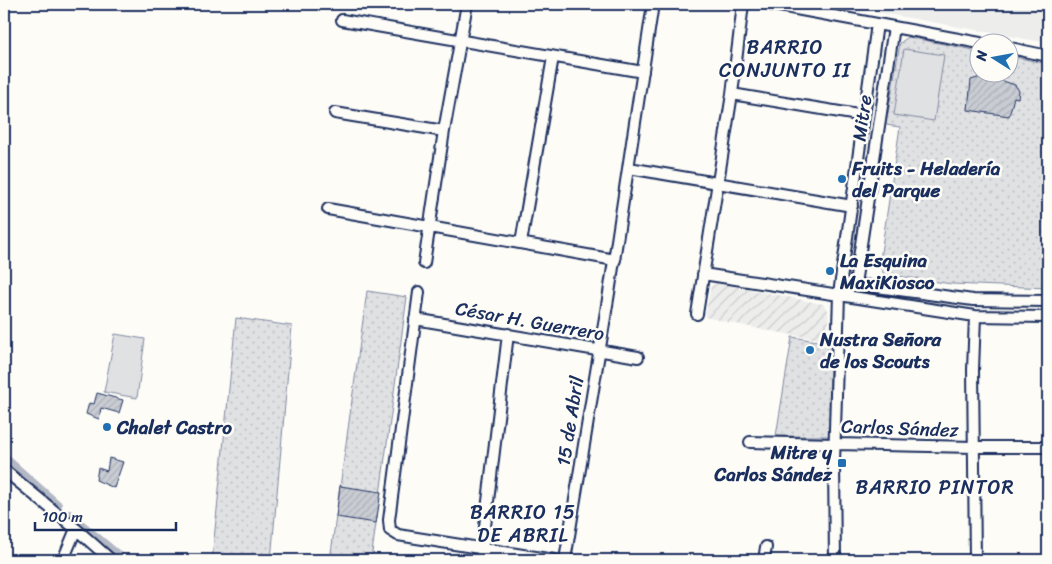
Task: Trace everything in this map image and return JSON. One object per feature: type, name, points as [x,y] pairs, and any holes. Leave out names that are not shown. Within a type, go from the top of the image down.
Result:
[{"type":"street","points":[[424,263],[444,132],[467,4]]},
{"type":"street","name":"15 de Abril","points":[[565,560],[610,287],[653,4]]},
{"type":"street","points":[[697,314],[732,94],[743,4]]},
{"type":"street","points":[[769,4],[970,41]]},
{"type":"street","points":[[342,20],[643,72]]},
{"type":"street","name":"Mitre","points":[[835,560],[835,444],[839,294],[877,24]]},
{"type":"street","name":"Mitre","points":[[855,284],[894,27]]},
{"type":"street","points":[[1020,50],[1048,56]]},
{"type":"street","points":[[521,243],[553,57]]},
{"type":"street","points":[[732,94],[864,116]]},
{"type":"street","points":[[335,113],[444,132]]},
{"type":"street","points":[[628,168],[852,206]]},
{"type":"street","points":[[328,209],[614,260]]},
{"type":"street","points":[[703,274],[975,316],[1048,317]]},
{"type":"street","points":[[839,294],[855,284],[973,300],[1048,301]]},
{"type":"street","points":[[419,292],[389,520],[390,530],[398,535],[554,560]]},
{"type":"street","points":[[975,316],[973,370],[975,560]]},
{"type":"street","name":"César H. Guerrero","points":[[416,319],[638,357]]},
{"type":"street","points":[[481,560],[484,550],[508,334]]},
{"type":"street","name":"Carlos Sández","points":[[750,442],[974,448],[1048,447]]},
{"type":"street","points":[[4,470],[111,560]]},
{"type":"street","points":[[63,560],[76,529]]},
{"type":"street","points":[[764,560],[766,547]]},
{"type":"shaded area","points":[[832,4],[1048,4],[1048,43],[1020,38],[1020,32],[987,32]]},
{"type":"shaded area","points":[[908,37],[970,49],[970,82],[1020,82],[1020,58],[1048,64],[1048,288],[952,284],[884,274],[879,266],[900,127],[886,125],[900,43]]},
{"type":"shaded area","points":[[904,49],[944,55],[934,121],[894,115]]},
{"type":"shaded area","points":[[717,283],[823,304],[828,310],[827,341],[705,317],[711,286]]},
{"type":"shaded area","points":[[367,291],[407,297],[371,560],[330,560]]},
{"type":"shaded area","points":[[236,318],[292,326],[271,560],[212,560]]},
{"type":"shaded area","points":[[115,334],[145,339],[137,398],[104,392]]},
{"type":"shaded area","points":[[792,337],[830,343],[829,436],[776,436]]},
{"type":"building","points":[[971,82],[1006,82],[1015,85],[1019,91],[1018,98],[1014,97],[1009,116],[968,110]]},
{"type":"building","points":[[97,393],[123,400],[119,413],[101,408],[99,419],[86,414],[89,403],[94,404]]},
{"type":"building","points":[[109,458],[123,462],[114,488],[96,480],[98,468],[107,471]]},
{"type":"building","points":[[340,486],[381,492],[376,523],[336,517]]},
{"type":"waterway","points":[[4,458],[57,505]]},
{"type":"waterway","points":[[69,515],[123,560]]},
{"type":"place","name":"Fruits - Heladería del Parque","points":[[842,179]]},
{"type":"place","name":"La Esquina MaxiKiosco","points":[[830,271]]},
{"type":"place","name":"Nustra Señora de los Scouts","points":[[810,350]]},
{"type":"place","name":"Chalet Castro","points":[[107,427]]},
{"type":"place","name":"Mitre y Carlos Sández","points":[[842,463]]},
{"type":"district","name":"BARRIO CONJUNTO II","points":[[785,58]]},
{"type":"district","name":"BARRIO PINTOR","points":[[935,487]]},
{"type":"district","name":"BARRIO 15 DE ABRIL","points":[[523,524]]}]
